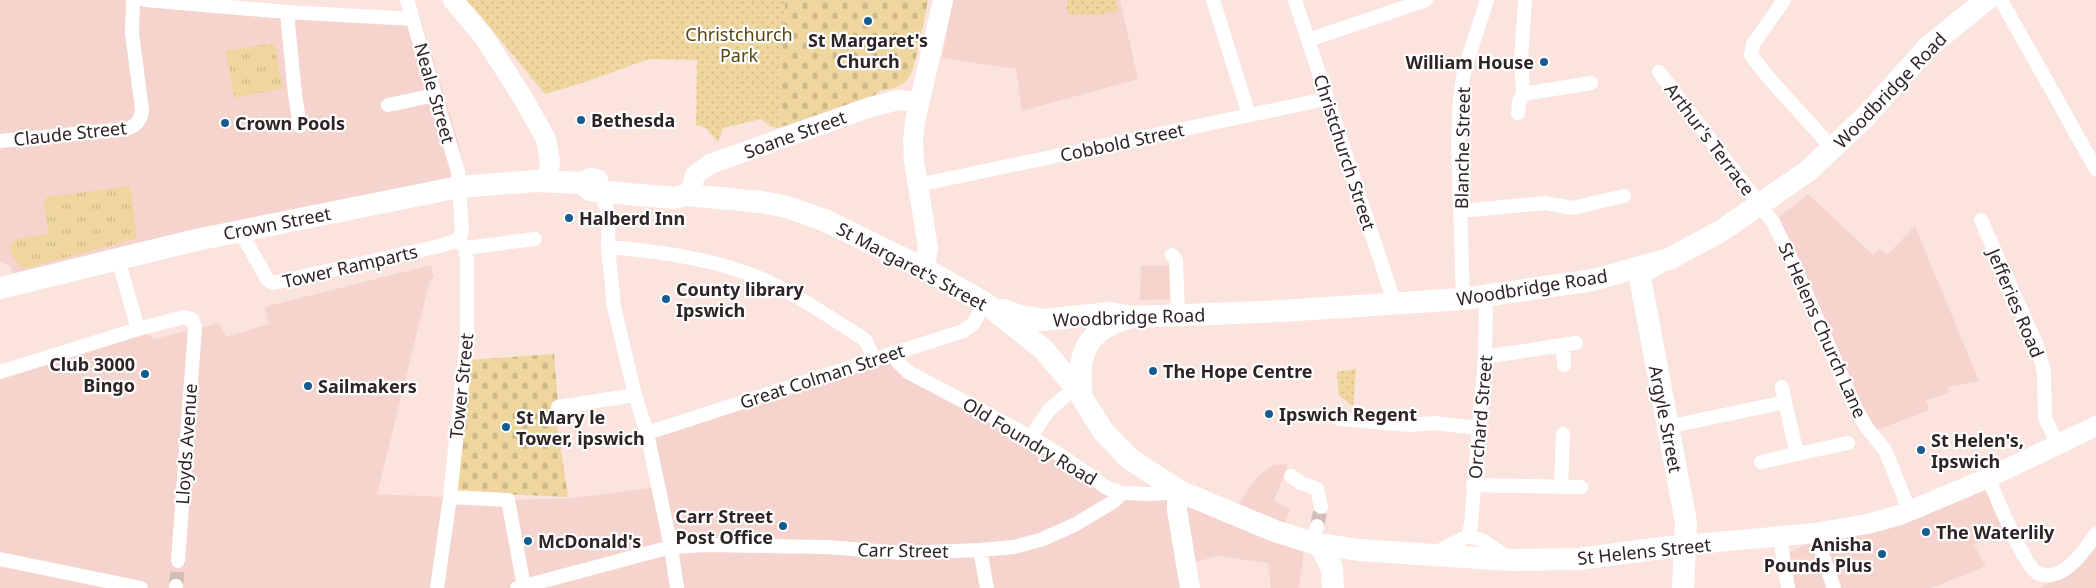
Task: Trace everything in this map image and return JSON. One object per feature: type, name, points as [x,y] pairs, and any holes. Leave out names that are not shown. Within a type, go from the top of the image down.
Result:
[{"type":"main road","points":[[453,0],[484,37],[523,98],[546,140],[561,158],[570,183]]},
{"type":"main road","points":[[925,269],[928,246],[913,140],[919,102],[943,0]]},
{"type":"main road","name":"Woodbridge Road","points":[[985,303],[1032,319],[1044,320],[1110,314],[1133,317],[1395,305],[1486,297],[1593,280],[1662,261],[1697,245],[1763,209],[1833,149],[1866,116],[1928,47],[1986,0]]},
{"type":"main road","name":"Soane Street","points":[[687,195],[695,175],[710,164],[868,108],[898,100],[919,102]]},
{"type":"main road","name":"St Margaret's Street","points":[[570,183],[591,179],[679,188],[687,195],[762,202],[787,207],[824,220],[925,269],[985,303],[1043,349],[1073,397],[1121,451],[1181,492]]},
{"type":"main road","name":"Crown Street","points":[[0,288],[118,258],[240,231],[460,187],[570,183]]},
{"type":"main road","points":[[1642,293],[1640,275],[1662,261]]},
{"type":"main road","points":[[1593,280],[1622,277],[1642,293]]},
{"type":"main road","name":"Argyle Street","points":[[1642,293],[1686,522],[1683,588]]},
{"type":"main road","points":[[1073,397],[1084,353],[1092,339],[1108,324],[1133,317]]},
{"type":"main road","name":"St Helens Street","points":[[1181,492],[1274,531],[1316,538],[1359,550],[1510,560],[1578,558],[1685,545],[1780,538],[1867,524],[1900,515],[1988,478],[2096,426]]},
{"type":"main road","points":[[1181,492],[1177,501],[1177,510],[1190,588]]},
{"type":"main road","points":[[1316,538],[1326,553],[1332,568],[1334,588]]},
{"type":"street","name":"Claude Street","points":[[0,141],[126,129],[135,126],[139,122],[142,110],[132,33],[133,0]]},
{"type":"street","points":[[145,0],[287,12],[413,19]]},
{"type":"street","name":"Neale Street","points":[[408,0],[458,172],[460,187]]},
{"type":"street","points":[[1213,0],[1249,115]]},
{"type":"street","name":"Christchurch Street","points":[[1295,0],[1395,305]]},
{"type":"street","points":[[1308,40],[1426,0]]},
{"type":"street","name":"Blanche Street","points":[[1463,299],[1458,141],[1461,90],[1464,71],[1486,0]]},
{"type":"street","points":[[1518,114],[1518,102],[1522,94],[1525,0]]},
{"type":"street","points":[[1784,0],[1753,44],[1751,55],[1767,76],[1833,149]]},
{"type":"street","points":[[2001,0],[2096,169]]},
{"type":"street","points":[[287,12],[300,126]]},
{"type":"street","name":"Arthur's Terrace","points":[[1659,72],[1763,209]]},
{"type":"street","points":[[1522,94],[1591,83]]},
{"type":"street","points":[[388,105],[435,95]]},
{"type":"street","name":"Cobbold Street","points":[[918,185],[1326,99]]},
{"type":"street","points":[[570,183],[603,199],[610,214],[608,247],[614,307],[635,395],[647,433],[671,547],[677,588]]},
{"type":"street","name":"Tower Street","points":[[437,588],[450,497],[467,338],[460,187]]},
{"type":"street","points":[[1461,211],[1545,203],[1573,208],[1624,196]]},
{"type":"street","name":"St Helens Church Lane","points":[[1763,209],[1774,222],[1856,408],[1867,428],[1885,450],[1906,502]]},
{"type":"street","name":"Jefferies Road","points":[[1980,220],[2038,348],[2044,372],[2045,418],[2058,445]]},
{"type":"street","name":"Tower Ramparts","points":[[240,231],[267,279],[273,283],[440,246],[535,239]]},
{"type":"street","points":[[608,247],[657,252],[726,267],[758,277],[795,295],[861,337],[866,341],[874,358]]},
{"type":"street","points":[[1172,255],[1176,260],[1178,314]]},
{"type":"street","points":[[0,372],[138,329],[118,258]]},
{"type":"street","name":"Orchard Street","points":[[1468,536],[1471,524],[1486,356],[1486,297]]},
{"type":"street","name":"Great Colman Street","points":[[647,433],[968,328],[977,320],[985,303]]},
{"type":"street","name":"Lloyds Avenue","points":[[138,329],[188,317],[192,319],[195,327],[178,560]]},
{"type":"street","points":[[1486,356],[1569,344],[1564,365]]},
{"type":"street","name":"Old Foundry Road","points":[[894,352],[898,362],[908,372],[1031,437],[1108,488],[1122,493],[1181,492]]},
{"type":"street","points":[[1782,387],[1797,454]]},
{"type":"street","points":[[558,407],[635,395]]},
{"type":"street","points":[[1031,437],[1048,411],[1073,397]]},
{"type":"street","points":[[1667,427],[1785,402]]},
{"type":"street","points":[[1340,419],[1409,425],[1434,424],[1479,428]]},
{"type":"street","points":[[1561,487],[1563,434]]},
{"type":"street","points":[[1761,462],[1848,443]]},
{"type":"street","points":[[1291,476],[1301,483],[1317,489],[1321,507]]},
{"type":"street","points":[[1988,478],[2026,559],[2036,571],[2046,575],[2056,574],[2066,568],[2096,534]]},
{"type":"street","points":[[1474,485],[1581,487]]},
{"type":"street","name":"Carr Street","points":[[520,587],[540,585],[600,564],[671,547],[707,545],[827,547],[903,552],[1014,547],[1042,539],[1090,516],[1113,502],[1122,493]]},
{"type":"street","points":[[450,497],[508,500],[520,587]]},
{"type":"street","points":[[1815,533],[1834,588]]},
{"type":"street","points":[[1429,556],[1468,536],[1482,540],[1510,560]]},
{"type":"street","points":[[1780,538],[1788,588]]},
{"type":"street","points":[[980,550],[987,588]]},
{"type":"street","points":[[0,558],[141,588]]},
{"type":"shaded area","points":[[0,0],[145,0],[413,19],[420,16],[460,148],[463,179],[13,276],[11,267],[0,261]]},
{"type":"shaded area","points":[[953,0],[1120,0],[1138,79],[1022,111],[1016,69],[942,58]]},
{"type":"shaded area","points":[[1808,194],[1873,255],[1879,249],[1887,255],[1915,226],[1979,381],[1948,387],[1949,393],[1926,400],[1929,410],[1877,430],[1856,398],[1776,219]]},
{"type":"shaded area","points":[[431,265],[434,278],[430,280],[377,494],[508,500],[573,498],[658,487],[647,433],[893,352],[898,362],[1098,480],[1151,494],[1230,520],[1241,500],[1259,475],[1274,465],[1287,464],[1274,500],[1290,510],[1278,542],[1304,550],[1299,588],[1271,588],[1268,563],[1218,556],[1180,566],[1183,588],[0,588],[0,372],[138,329],[154,339],[219,323],[226,337],[269,324],[265,307]]},
{"type":"shaded area","points":[[1171,265],[1171,299],[1140,300],[1141,266]]},
{"type":"shaded area","points":[[1986,485],[2004,529],[1974,545],[1986,566],[1931,588],[1793,588],[1787,554],[1811,542]]},
{"type":"shaded area","points":[[2096,548],[2096,588],[2040,588],[2082,564]]},
{"type":"green space","name":"Christchurch Park","points":[[464,0],[785,0],[778,128],[770,126],[761,119],[723,128],[718,142],[706,128],[696,125],[697,60],[649,59],[545,94],[475,9]]},
{"type":"green space","points":[[785,0],[928,0],[918,51],[910,76],[897,87],[880,90],[875,95],[778,128]]},
{"type":"green space","points":[[1067,0],[1116,0],[1118,11],[1097,15],[1067,14]]},
{"type":"green space","points":[[274,43],[283,88],[235,98],[225,51]]},
{"type":"green space","points":[[130,186],[137,236],[134,239],[27,268],[15,260],[9,245],[16,239],[48,234],[44,200],[47,197]]},
{"type":"green space","points":[[554,354],[558,404],[554,405],[568,497],[454,492],[469,360]]},
{"type":"green space","points":[[1356,369],[1353,407],[1339,395],[1337,372]]},
{"type":"tunnel","points":[[1317,526],[1321,507]]},
{"type":"tunnel","points":[[176,586],[178,561]]},
{"type":"place","name":"St Margaret's Church","points":[[868,21]]},
{"type":"place","name":"William House","points":[[1544,62]]},
{"type":"place","name":"Bethesda","points":[[581,120]]},
{"type":"place","name":"Crown Pools","points":[[225,123]]},
{"type":"place","name":"Halberd Inn","points":[[569,218]]},
{"type":"place","name":"County library Ipswich","points":[[666,299]]},
{"type":"place","name":"The Hope Centre","points":[[1153,371]]},
{"type":"place","name":"Club 3000 Bingo","points":[[145,374]]},
{"type":"place","name":"Sailmakers","points":[[308,386]]},
{"type":"place","name":"Ipswich Regent","points":[[1269,414]]},
{"type":"place","name":"St Mary le Tower, ipswich","points":[[506,427]]},
{"type":"place","name":"St Helen's, Ipswich","points":[[1921,450]]},
{"type":"place","name":"Carr Street Post Office","points":[[783,526]]},
{"type":"place","name":"The Waterlily","points":[[1926,532]]},
{"type":"place","name":"McDonald's","points":[[528,541]]},
{"type":"place","name":"Anisha Pounds Plus","points":[[1882,554]]}]
